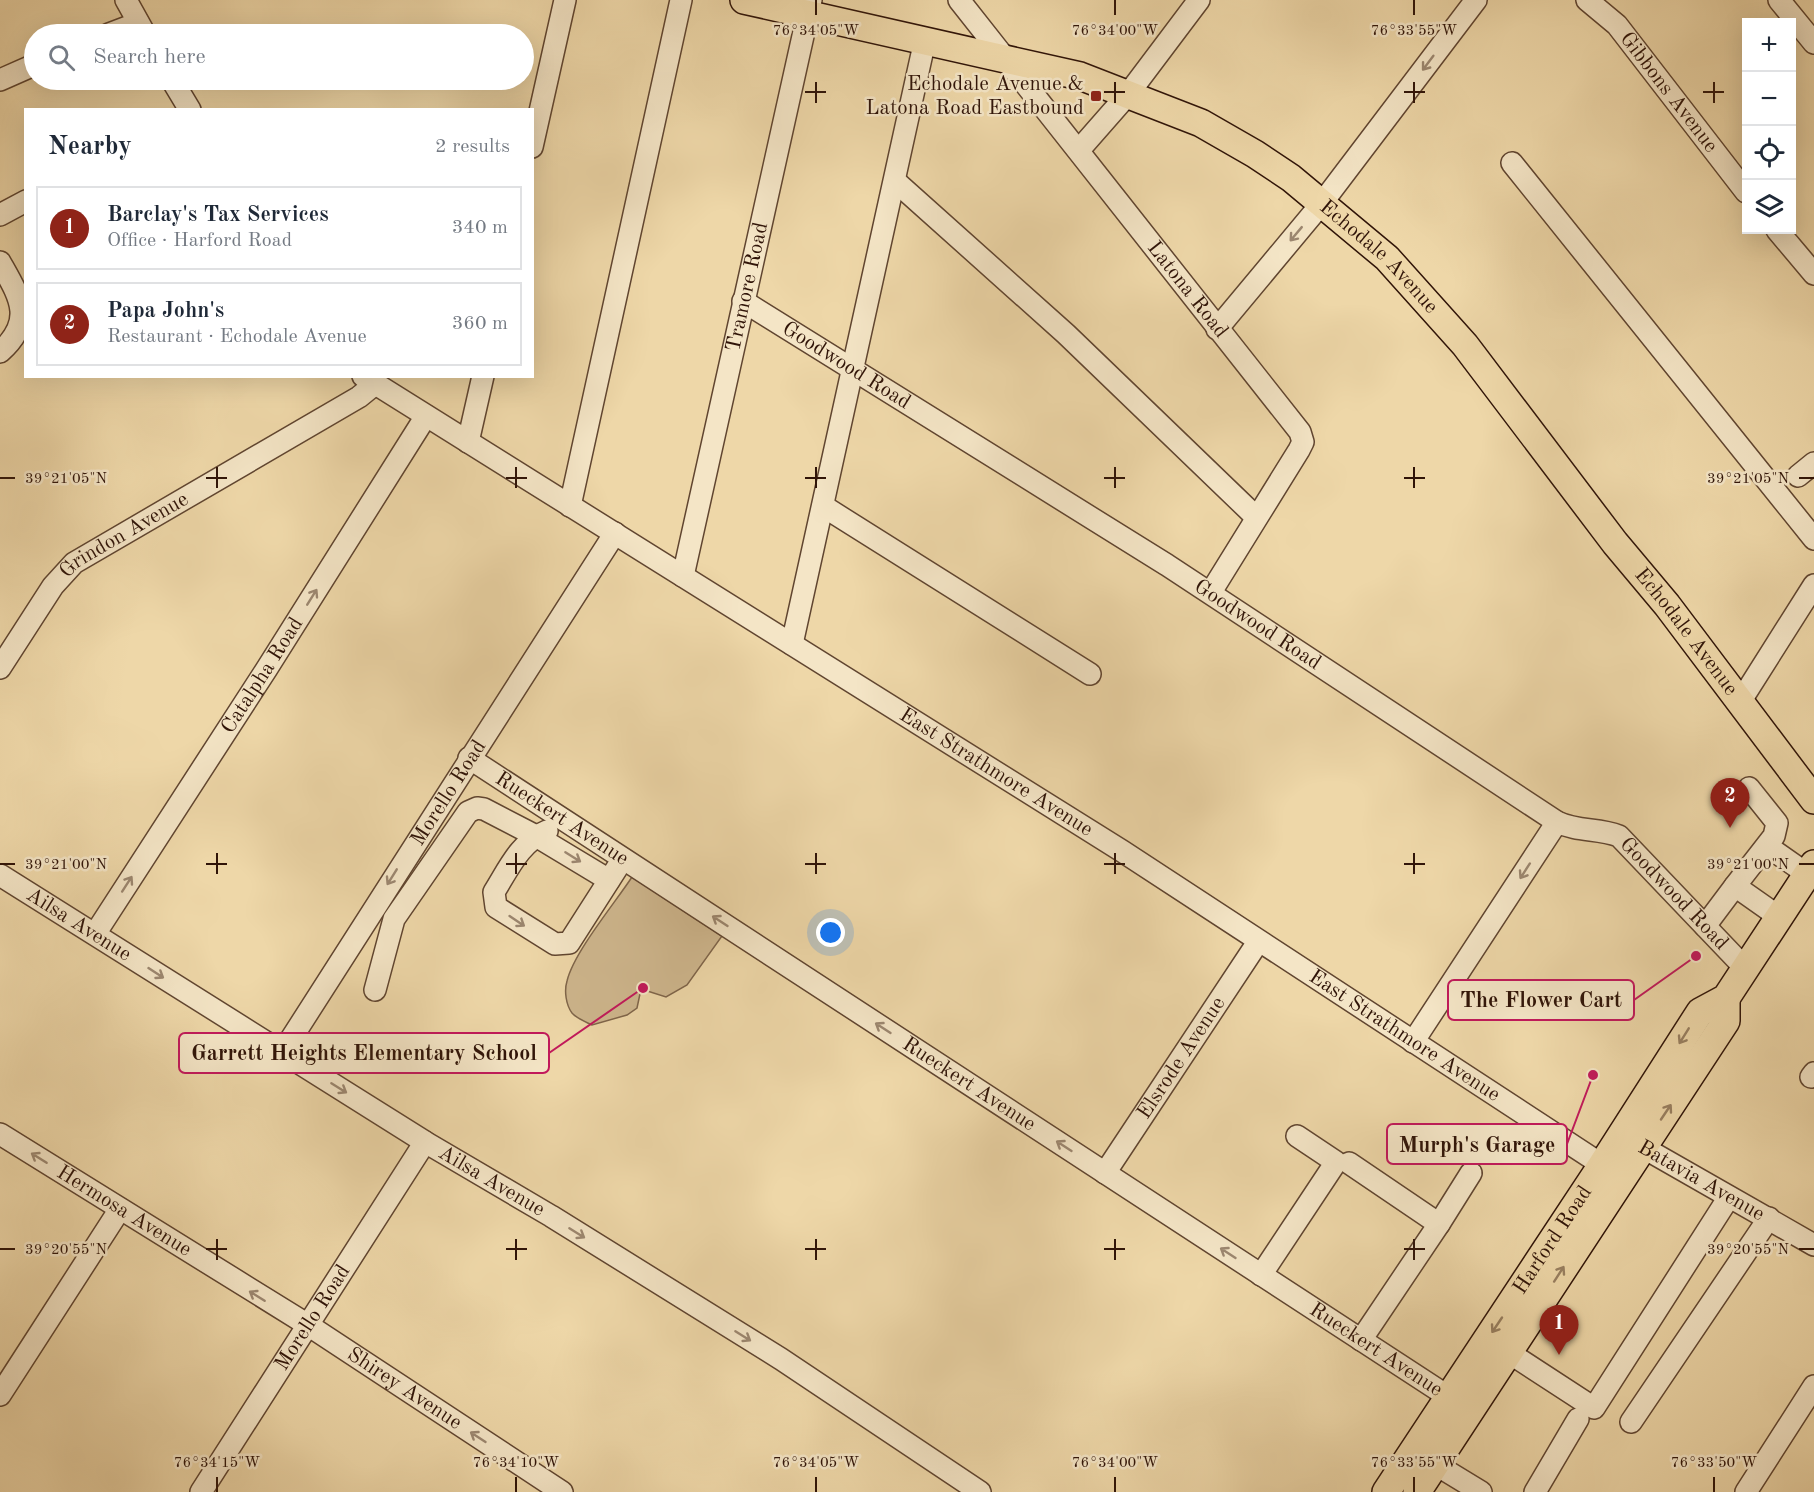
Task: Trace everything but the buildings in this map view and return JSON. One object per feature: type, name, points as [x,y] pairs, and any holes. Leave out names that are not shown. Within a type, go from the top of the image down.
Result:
[{"type":"main road","name":"Echodale Avenue","points":[[744,0],[809,8],[925,40],[1080,76],[1129,93],[1201,123],[1255,154],[1322,203],[1387,258],[1465,345],[1814,800]]},
{"type":"main road","name":"Harford Road","points":[[1417,1492],[1435,1464],[1459,1404],[1632,1142],[1700,1012],[1726,998],[1810,869]]},
{"type":"main road","name":"Harford Road","points":[[1386,1492],[1459,1404],[1508,1352],[1612,1172]]},
{"type":"street","points":[[126,0],[139,24]]},
{"type":"street","points":[[534,138],[565,0]]},
{"type":"street","points":[[570,506],[681,0]]},
{"type":"street","name":"Latona Road","points":[[959,0],[1300,432],[1303,442],[1211,592]]},
{"type":"street","points":[[1079,150],[1129,93],[1199,0]]},
{"type":"street","points":[[1217,329],[1322,203],[1476,0]]},
{"type":"street","name":"Gibbons Avenue","points":[[1587,0],[1617,25],[1742,187]]},
{"type":"street","points":[[1779,0],[1814,43]]},
{"type":"street","name":"Tramore Road","points":[[683,576],[809,8]]},
{"type":"street","points":[[792,644],[925,40]]},
{"type":"street","points":[[0,80],[24,70]]},
{"type":"street","points":[[178,90],[187,108]]},
{"type":"street","points":[[1512,163],[1814,540]]},
{"type":"street","points":[[895,181],[1066,334],[1257,517]]},
{"type":"street","points":[[0,215],[24,202]]},
{"type":"street","points":[[1780,234],[1814,274]]},
{"type":"street","points":[[0,262],[18,296],[22,319],[11,339],[0,352]]},
{"type":"street","name":"Goodwood Road","points":[[743,301],[1211,592],[1557,822],[1572,829],[1606,831],[1619,836],[1745,968]]},
{"type":"street","points":[[468,442],[483,378]]},
{"type":"street","name":"East Strathmore Avenue","points":[[369,380],[1122,850],[1258,942],[1612,1172]]},
{"type":"street","name":"Grindon Avenue","points":[[0,668],[53,586],[74,563],[359,397],[369,380]]},
{"type":"street","name":"Catalpha Road","points":[[95,934],[278,651],[426,416]]},
{"type":"street","points":[[823,506],[1090,674]]},
{"type":"street","name":"Morello Road","points":[[282,1053],[615,533]]},
{"type":"street","points":[[1740,702],[1814,585]]},
{"type":"street","name":"Rueckert Avenue","points":[[470,758],[1459,1404]]},
{"type":"street","points":[[1705,926],[1774,836],[1777,823],[1749,788]]},
{"type":"street","points":[[375,990],[394,919],[468,812],[477,808],[484,809],[536,836],[609,880]]},
{"type":"street","points":[[557,815],[548,831],[536,836],[520,849],[494,892],[493,899],[496,907],[535,933],[555,944],[569,943],[623,858]]},
{"type":"street","points":[[1413,1042],[1557,822]]},
{"type":"street","points":[[1767,846],[1810,869]]},
{"type":"street","name":"Ailsa Avenue","points":[[0,874],[282,1053],[781,1359],[980,1492]]},
{"type":"street","points":[[1736,885],[1779,917]]},
{"type":"street","name":"Elsrode Avenue","points":[[1105,1173],[1258,942]]},
{"type":"street","name":"Hermosa Avenue","points":[[0,1134],[308,1325]]},
{"type":"street","points":[[1261,1275],[1336,1162],[1297,1136]]},
{"type":"street","name":"Morello Road","points":[[201,1492],[426,1142]]},
{"type":"street","name":"Batavia Avenue","points":[[1632,1142],[1814,1245]]},
{"type":"street","points":[[1348,1163],[1439,1224]]},
{"type":"street","points":[[1361,1340],[1471,1173]]},
{"type":"street","points":[[1508,1352],[1594,1408],[1729,1197]]},
{"type":"street","points":[[0,1395],[120,1209]]},
{"type":"street","points":[[1631,1422],[1769,1218]]},
{"type":"street","name":"Shirey Avenue","points":[[308,1325],[562,1492]]},
{"type":"street","points":[[1746,1492],[1814,1386]]},
{"type":"street","points":[[1535,1492],[1578,1419]]},
{"type":"street","points":[[1435,1464],[1480,1492]]},
{"type":"shaded area","points":[[632,877],[722,936],[687,985],[666,997],[641,989],[637,1008],[627,1015],[592,1025],[576,1017],[570,1010],[566,998],[567,981],[586,942]]},
{"type":"place","name":"Echodale Avenue & Latona Road Eastbound","points":[[1096,96]]},
{"type":"place","name":"Papa John's","points":[[1730,828]]},
{"type":"place","name":"The Flower Cart","points":[[1696,956]]},
{"type":"place","name":"Garrett Heights Elementary School","points":[[643,988]]},
{"type":"place","name":"Murph's Garage","points":[[1593,1075]]},
{"type":"place","name":"Barclay's Tax Services","points":[[1559,1355]]}]
